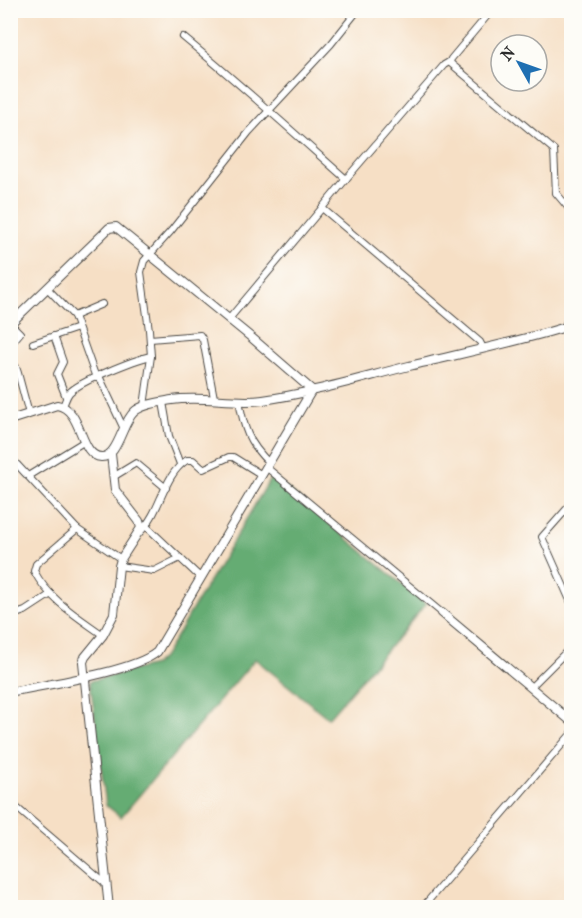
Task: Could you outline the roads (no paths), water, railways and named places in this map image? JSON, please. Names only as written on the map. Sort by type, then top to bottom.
[{"type":"street","points":[[144,406],[151,356],[141,268],[269,110],[331,44],[358,10]]},
{"type":"street","points":[[229,319],[492,10]]},
{"type":"street","points":[[183,37],[346,179]]},
{"type":"street","points":[[450,62],[554,150],[556,193],[572,212]]},
{"type":"street","points":[[322,208],[480,342],[483,348]]},
{"type":"street","points":[[11,322],[113,227],[120,229],[296,374],[312,390]]},
{"type":"street","points":[[47,288],[74,316],[97,377],[124,429]]},
{"type":"street","points":[[74,316],[102,304]]},
{"type":"street","points":[[201,578],[143,529],[140,521],[119,497],[113,477],[111,454],[133,412],[144,406],[173,400],[269,399],[312,390],[568,326],[572,305]]},
{"type":"street","points":[[10,312],[16,316],[11,322]]},
{"type":"street","points":[[10,345],[20,333],[11,322]]},
{"type":"street","points":[[33,343],[78,328]]},
{"type":"street","points":[[150,339],[200,335],[205,345],[214,399]]},
{"type":"street","points":[[54,336],[63,362],[57,374],[65,402],[88,449],[97,456],[103,457],[111,454]]},
{"type":"street","points":[[10,420],[65,402],[74,389],[97,377],[151,356]]},
{"type":"street","points":[[10,363],[16,367],[29,414]]},
{"type":"street","points":[[10,709],[10,694],[139,662],[160,648],[312,390]]},
{"type":"street","points":[[239,400],[247,436],[266,468]]},
{"type":"street","points":[[163,402],[169,436],[180,464]]},
{"type":"street","points":[[28,476],[85,441]]},
{"type":"street","points":[[109,908],[83,660],[103,634],[114,614],[120,563],[155,513],[180,464],[191,459],[203,469],[230,456],[266,468],[572,722]]},
{"type":"street","points":[[10,457],[77,529],[120,563],[154,571],[180,558]]},
{"type":"street","points":[[113,477],[136,463],[166,488]]},
{"type":"street","points":[[572,503],[542,537],[572,604]]},
{"type":"street","points":[[77,529],[34,566],[36,575],[66,609],[103,634]]},
{"type":"street","points":[[10,616],[24,611],[51,594]]},
{"type":"street","points":[[531,687],[572,646]]},
{"type":"street","points":[[422,908],[572,733]]},
{"type":"street","points":[[10,802],[107,885]]}]
